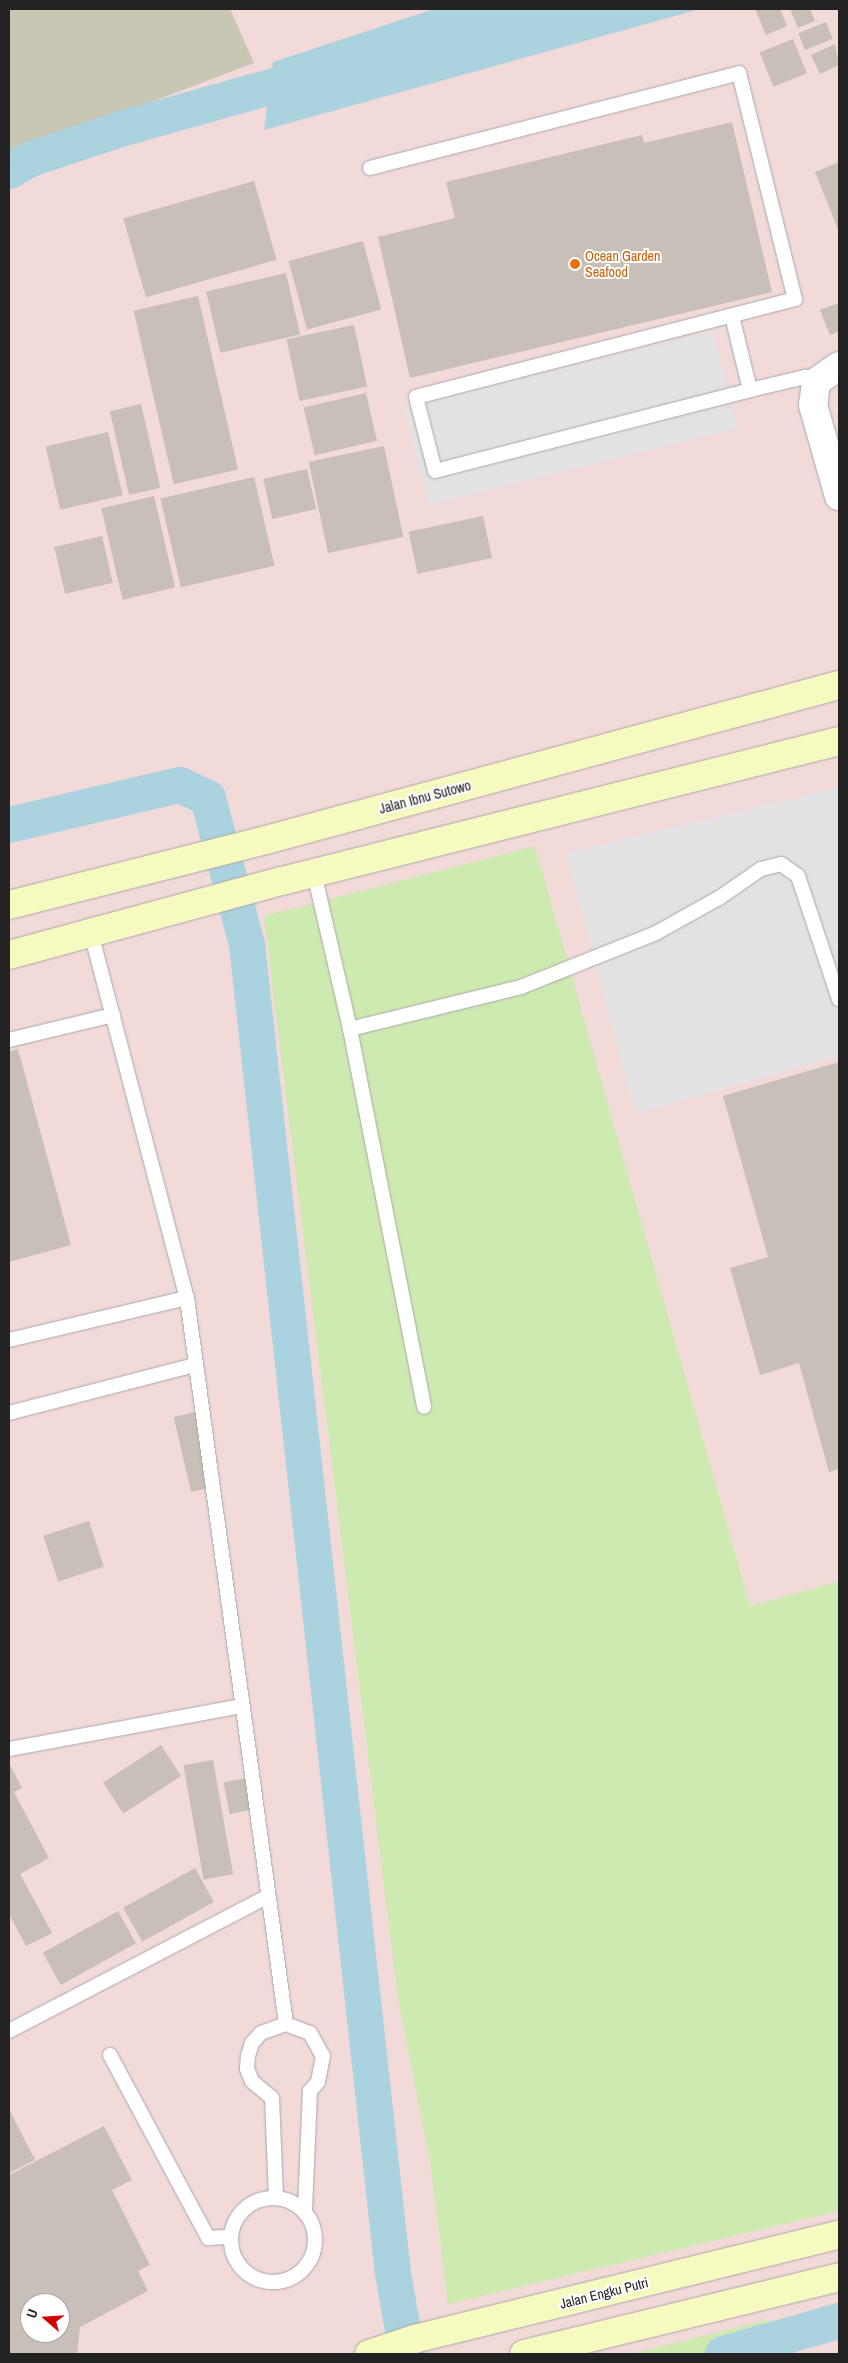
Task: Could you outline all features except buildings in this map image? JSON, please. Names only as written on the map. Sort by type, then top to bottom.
[{"type":"main road","name":"Jalan Ibnu Sutowo","points":[[9,905],[164,863],[266,840],[839,685]]},
{"type":"main road","points":[[9,955],[282,881],[839,741]]},
{"type":"main road","name":"Jalan Engku Putri","points":[[369,2354],[414,2339],[839,2235]]},
{"type":"main road","points":[[524,2354],[839,2277]]},
{"type":"street","points":[[839,366],[816,382],[813,405],[839,496]]},
{"type":"lane","points":[[370,168],[738,73],[795,299],[416,397],[435,471],[805,377],[816,382]]},
{"type":"lane","points":[[732,316],[750,390]]},
{"type":"lane","points":[[350,1029],[521,987],[656,933],[719,898],[761,869],[781,864],[798,876],[839,999]]},
{"type":"lane","points":[[314,873],[350,1029],[424,1407]]},
{"type":"lane","points":[[91,933],[187,1298],[286,2024]]},
{"type":"lane","points":[[9,1040],[113,1015]]},
{"type":"lane","points":[[9,1340],[187,1298]]},
{"type":"lane","points":[[9,1413],[196,1365]]},
{"type":"lane","points":[[9,1749],[242,1706]]},
{"type":"lane","points":[[9,2031],[268,1896]]},
{"type":"lane","points":[[276,2197],[272,2098],[252,2081],[248,2056],[252,2043],[261,2032],[286,2024],[310,2032],[323,2056],[318,2082],[310,2092],[305,2212]]},
{"type":"lane","points":[[110,2056],[208,2238],[230,2237]]},
{"type":"lane","points":[[276,2197],[292,2201],[305,2212],[314,2226],[315,2243],[311,2259],[301,2272],[286,2281],[269,2283],[254,2278],[240,2268],[232,2253],[230,2237],[235,2220],[245,2207],[260,2199],[276,2197]]},
{"type":"shaded area","points":[[9,9],[839,9],[839,2354],[9,2354]]},
{"type":"shaded area","points":[[9,9],[230,9],[254,63],[9,156]]},
{"type":"shaded area","points":[[713,331],[737,428],[429,505],[404,408]]},
{"type":"shaded area","points":[[839,787],[839,1056],[635,1114],[566,853]]},
{"type":"green space","points":[[535,846],[750,1606],[839,1581],[839,2211],[448,2304],[430,2162],[398,1998],[264,916]]},
{"type":"green space","points":[[770,2319],[777,2354],[631,2354]]},
{"type":"water","points":[[434,9],[700,9],[264,130],[273,62]]},
{"type":"waterway","points":[[9,171],[31,159],[121,129],[317,74]]},
{"type":"waterway","points":[[9,825],[180,785],[208,798],[247,945],[393,2273],[407,2354]]},
{"type":"waterway","points":[[723,2354],[839,2321]]},
{"type":"place","name":"Ocean Garden Seafood","points":[[575,264]]}]
